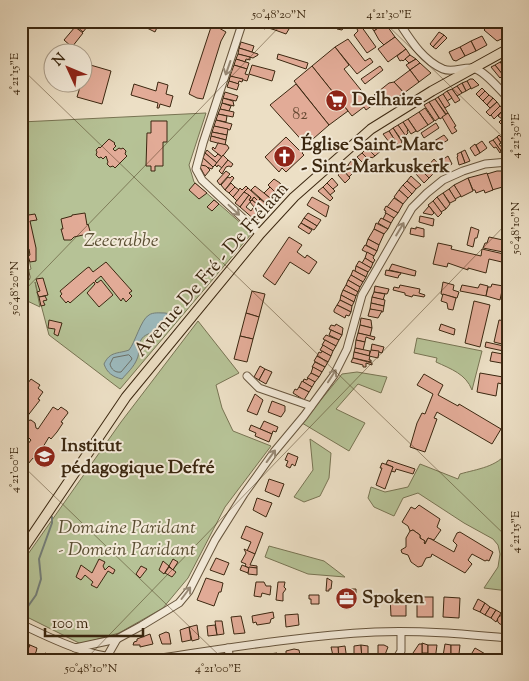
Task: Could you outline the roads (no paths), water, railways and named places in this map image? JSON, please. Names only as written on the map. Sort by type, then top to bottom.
[{"type":"main road","name":"Avenue De Fré - De Frélaan","points":[[21,552],[112,416],[157,358],[260,234],[294,197],[366,132],[430,92],[508,49]]},
{"type":"street","points":[[243,21],[196,169],[202,180],[260,234]]},
{"type":"street","points":[[398,21],[421,53],[436,65],[449,71],[474,68],[486,76],[508,98]]},
{"type":"street","points":[[75,648],[117,639],[179,603],[189,591],[215,540],[244,494],[334,375],[347,349],[362,295],[412,208],[443,180],[463,170],[484,164],[508,162]]},
{"type":"street","points":[[21,255],[26,277]]},
{"type":"street","points":[[247,376],[259,388],[311,406]]},
{"type":"street","points":[[21,624],[75,648],[105,658],[125,660],[148,660],[289,639],[343,634],[463,634],[508,638]]},
{"type":"street","points":[[396,660],[400,651],[401,633]]},
{"type":"street","points":[[105,658],[117,639]]},
{"type":"street","points":[[228,648],[230,660]]},
{"type":"water","points":[[155,313],[170,314],[167,321],[159,329],[141,340],[138,357],[122,379],[111,374],[104,364],[106,360],[115,354],[129,350],[146,317]]},
{"type":"waterway","points":[[24,612],[36,595],[41,579],[39,559],[52,523],[52,517]]},
{"type":"place","name":"Delhaize","points":[[336,100]]},
{"type":"place","name":"Église Saint-Marc - Sint-Markuskerk","points":[[285,156]]},
{"type":"place","name":"Institut pédagogique Defré","points":[[45,457]]},
{"type":"place","name":"Spoken","points":[[346,598]]},
{"type":"park label","name":"Zeecrabbe","points":[[121,241]]},
{"type":"park label","name":"Domaine Paridant - Domein Paridant","points":[[127,539]]}]
